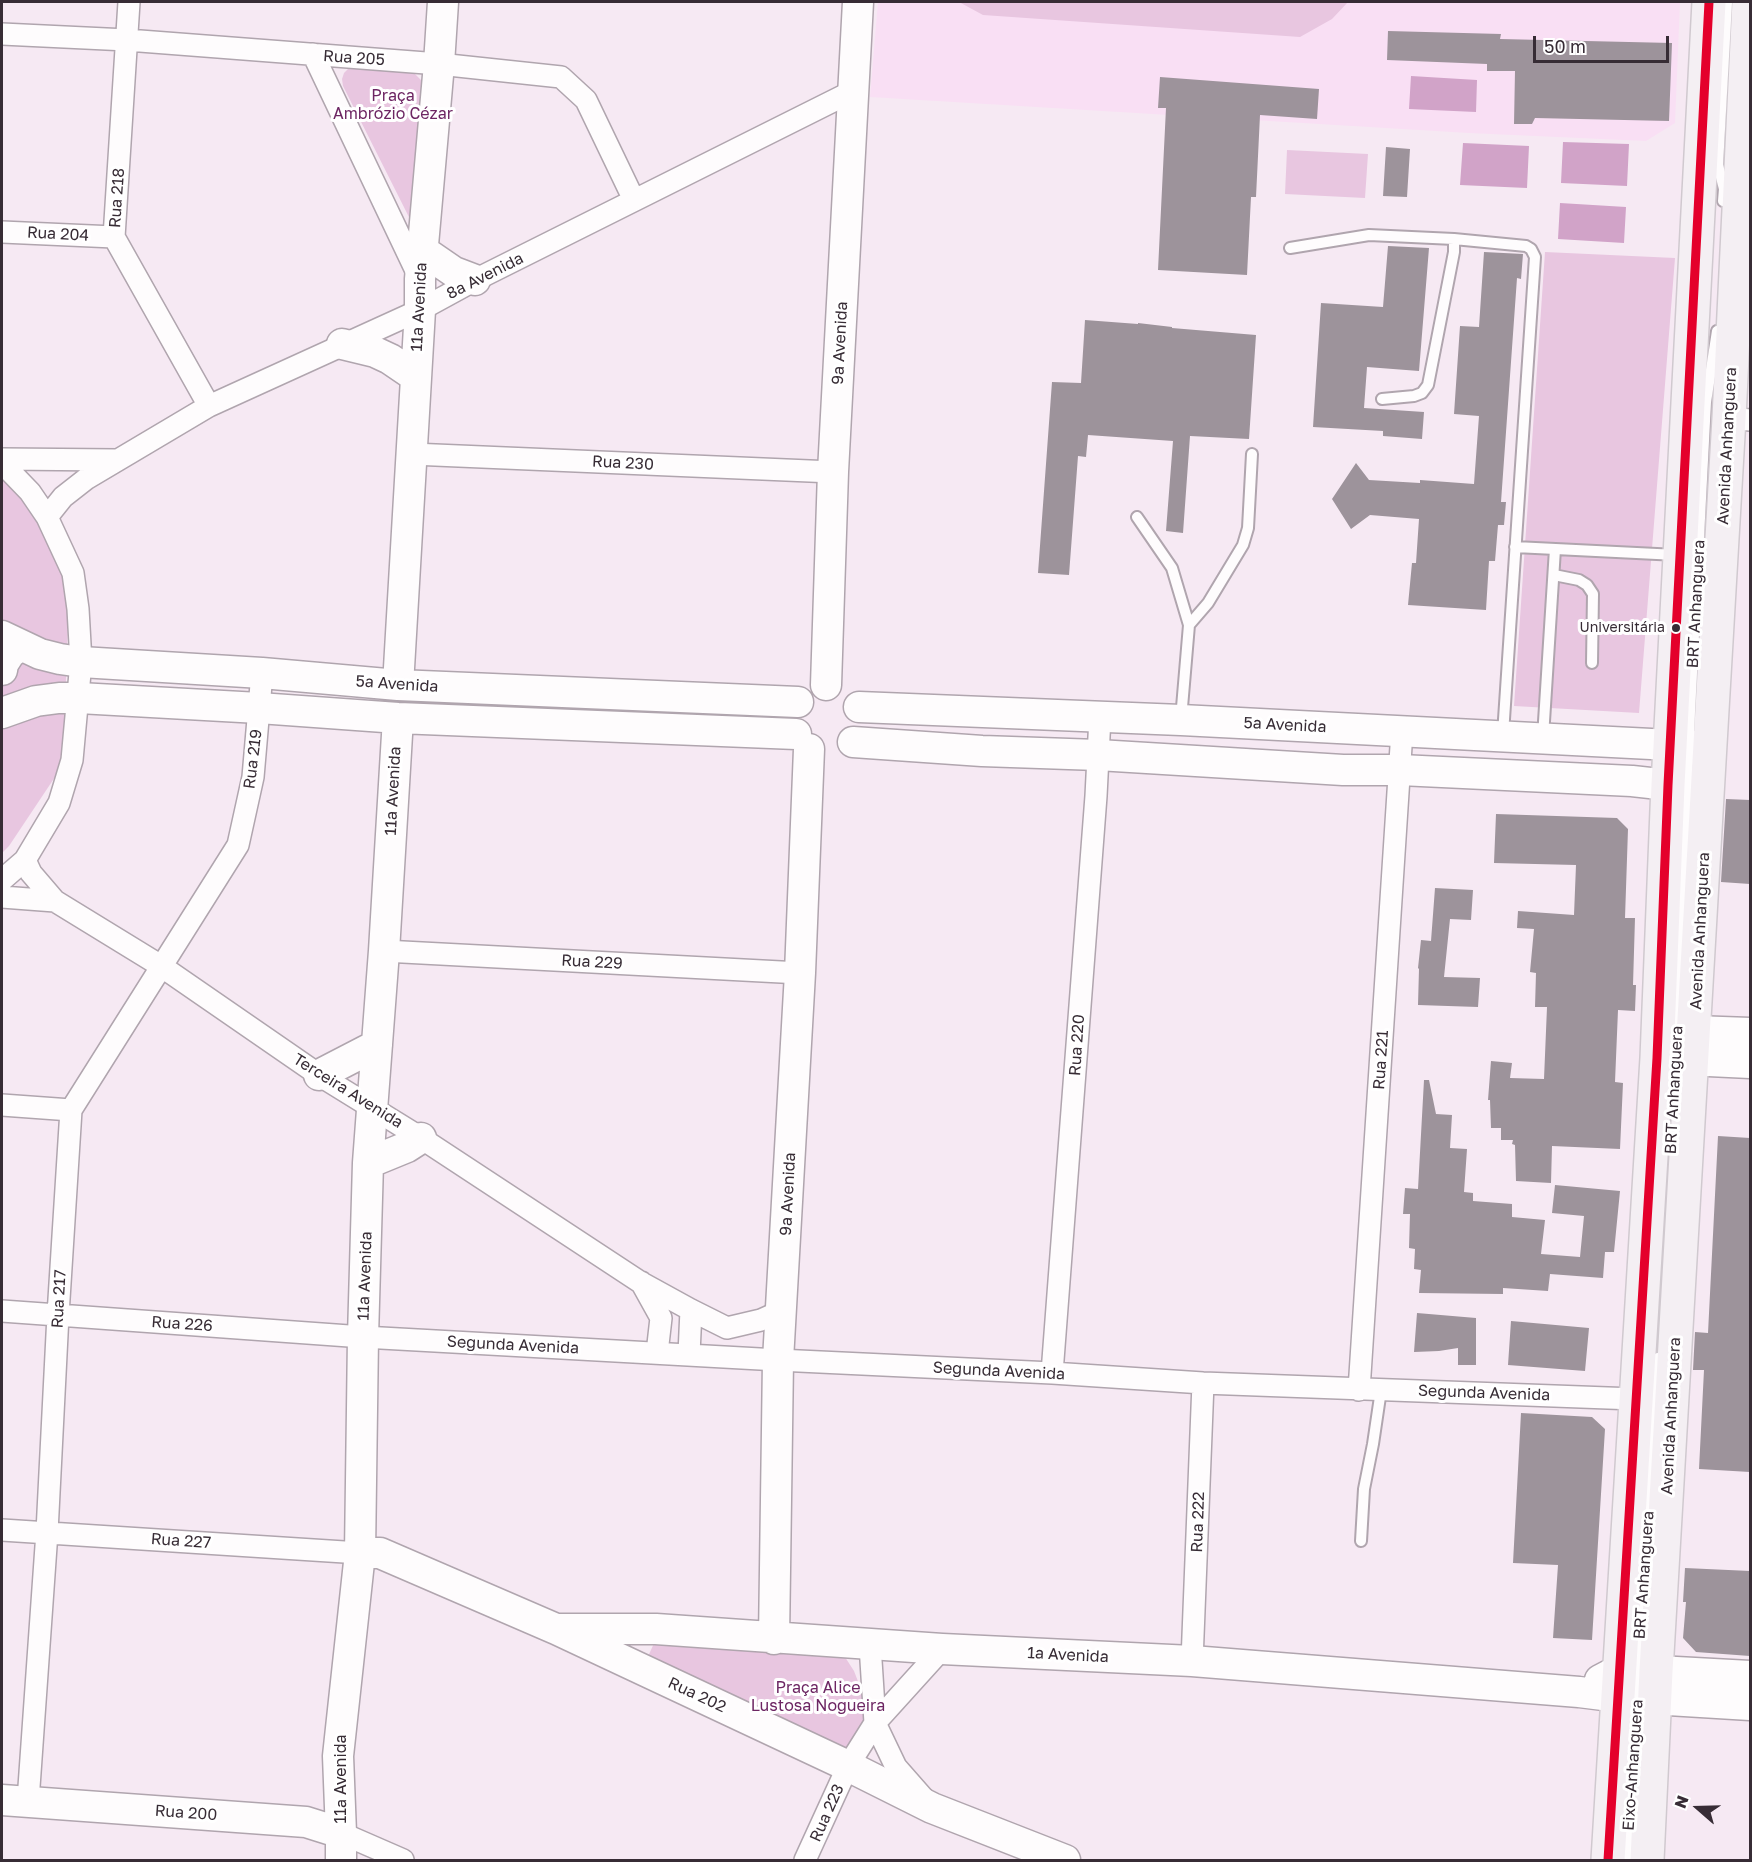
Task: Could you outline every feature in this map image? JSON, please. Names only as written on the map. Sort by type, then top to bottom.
[{"type":"main road","name":"Avenida Anhanguera","points":[[1647,1860],[1638,1684],[1635,1399],[1678,1052],[1668,785],[1690,745],[1681,555],[1709,2]]},
{"type":"main road","name":"Avenida Anhanguera","points":[[1608,1860],[1638,1684],[1678,1052],[1690,745],[1729,413],[1749,2]]},
{"type":"street","name":"Rua 218","points":[[129,2],[114,237],[209,406]]},
{"type":"street","name":"11ª Avenida","points":[[398,685],[421,265],[439,64],[442,2]]},
{"type":"street","name":"9ª Avenida","points":[[826,685],[833,472],[858,2]]},
{"type":"street","name":"Rua 205","points":[[2,34],[127,40],[313,54],[561,77],[586,100],[634,201]]},
{"type":"street","points":[[313,54],[421,265],[454,272],[475,280]]},
{"type":"street","name":"8ª Avenida","points":[[47,517],[63,497],[86,479],[209,406],[420,309],[853,90]]},
{"type":"street","name":"Rua 204","points":[[2,232],[114,237]]},
{"type":"street","points":[[342,344],[375,352],[415,376]]},
{"type":"street","name":"Rua 230","points":[[412,454],[833,472]]},
{"type":"street","points":[[2,461],[117,460]]},
{"type":"street","points":[[2,461],[30,492],[47,517],[73,573],[81,662],[72,760],[59,803],[25,860],[2,880]]},
{"type":"street","points":[[2,670],[10,653],[11,641]]},
{"type":"street","name":"5ª Avenida","points":[[11,641],[40,654],[81,662],[262,673],[398,685],[798,702]]},
{"type":"street","name":"Rua 219","points":[[238,845],[253,777],[262,673]]},
{"type":"street","points":[[826,685],[836,686],[854,698],[860,707],[861,725],[854,742],[838,753],[829,754],[802,742],[793,723],[798,702],[805,693],[815,687],[826,685]]},
{"type":"street","name":"5ª Avenida","points":[[6,703],[79,698],[802,742]]},
{"type":"street","name":"5ª Avenida","points":[[860,707],[1690,745]]},
{"type":"street","name":"Rua 220","points":[[1052,1373],[1100,717]]},
{"type":"street","name":"11ª Avenida","points":[[341,1847],[339,1756],[360,1553],[368,1163],[398,718]]},
{"type":"street","name":"Rua 221","points":[[1359,1390],[1402,731]]},
{"type":"street","name":"9ª Avenida","points":[[774,1639],[778,1360],[800,973],[802,742]]},
{"type":"street","points":[[854,742],[982,751],[1098,754],[1342,770],[1400,770],[1632,781],[1668,785]]},
{"type":"street","name":"Rua 217","points":[[15,1801],[47,1532],[71,1110],[238,845]]},
{"type":"street","name":"Terceira Avenida","points":[[25,860],[31,873],[55,900],[161,966],[319,1075],[421,1137],[640,1282],[727,1328],[761,1320],[781,1311]]},
{"type":"street","name":"Terceira Avenida","points":[[2,897],[55,900]]},
{"type":"street","name":"Rua 229","points":[[384,951],[800,973]]},
{"type":"street","points":[[1678,1052],[1750,1033]]},
{"type":"street","points":[[319,1075],[377,1044]]},
{"type":"street","points":[[1678,1052],[1750,1063]]},
{"type":"street","points":[[2,1105],[71,1110]]},
{"type":"street","points":[[368,1163],[407,1147],[421,1137]]},
{"type":"street","name":"Terceira Avenida","points":[[640,1282],[661,1318],[657,1353]]},
{"type":"street","points":[[689,1354],[691,1310]]},
{"type":"street","name":"Rua 226","points":[[2,1311],[363,1337]]},
{"type":"street","name":"Segunda Avenida","points":[[363,1337],[1203,1383],[1635,1399]]},
{"type":"street","name":"Rua 222","points":[[1192,1661],[1203,1383]]},
{"type":"street","name":"Rua 227","points":[[2,1530],[360,1553]]},
{"type":"street","name":"Rua 202","points":[[360,1553],[380,1554],[556,1629],[848,1766],[932,1808],[1065,1860]]},
{"type":"street","name":"1ª Avenida","points":[[556,1629],[656,1629],[870,1645],[1192,1661],[1579,1692],[1638,1684],[1750,1676]]},
{"type":"street","points":[[636,1666],[647,1638],[656,1629]]},
{"type":"street","points":[[870,1645],[875,1723],[896,1767],[932,1808]]},
{"type":"street","name":"Rua 223","points":[[806,1860],[848,1766],[875,1723],[942,1649]]},
{"type":"street","name":"1ª Avenida","points":[[1638,1684],[1750,1705]]},
{"type":"street","name":"Rua 200","points":[[15,1801],[306,1821],[341,1847]]},
{"type":"street","points":[[341,1847],[403,1860]]},
{"type":"lane","points":[[1727,2],[1718,165],[1709,190],[1698,341],[1729,413]]},
{"type":"lane","points":[[1718,165],[1724,189],[1722,213]]},
{"type":"lane","points":[[1290,248],[1369,235],[1454,239],[1526,246],[1531,249],[1535,257],[1503,735]]},
{"type":"lane","points":[[1382,399],[1414,396],[1422,393],[1428,385],[1454,252],[1454,239]]},
{"type":"lane","points":[[1717,319],[1716,342],[1729,413]]},
{"type":"lane","points":[[1189,625],[1208,603],[1243,545],[1248,528],[1252,454]]},
{"type":"lane","points":[[1137,517],[1172,568],[1189,625],[1181,720]]},
{"type":"lane","points":[[1515,548],[1681,555]]},
{"type":"lane","points":[[1543,738],[1555,549]]},
{"type":"lane","points":[[1554,575],[1579,580],[1587,585],[1593,594],[1592,663]]},
{"type":"lane","name":"BRT Anhanguera","points":[[1638,1684],[1659,1341]]},
{"type":"lane","points":[[1361,1541],[1364,1489],[1381,1390]]},
{"type":"lane","name":"Eixo-Anhanguera","points":[[1627,1860],[1638,1684]]},
{"type":"shaded area","points":[[878,2],[1680,2],[1675,123],[1646,141],[1469,133],[870,97]]},
{"type":"shaded area","points":[[1411,76],[1477,80],[1476,112],[1409,109]]},
{"type":"shaded area","points":[[1563,142],[1629,144],[1627,186],[1561,183]]},
{"type":"shaded area","points":[[1463,143],[1529,146],[1527,188],[1460,185]]},
{"type":"shaded area","points":[[1560,203],[1626,207],[1624,243],[1558,239]]},
{"type":"green space","points":[[959,2],[1348,2],[1332,19],[1300,37],[983,15]]},
{"type":"green space","name":"Praça Ambrózio Cézar","points":[[354,67],[409,71],[425,84],[420,239],[343,86],[344,73]]},
{"type":"green space","points":[[1287,150],[1368,154],[1365,198],[1285,194]]},
{"type":"green space","points":[[1545,252],[1675,258],[1639,713],[1514,706]]},
{"type":"green space","points":[[2,476],[26,497],[66,579],[68,622],[64,737],[59,771],[2,853]]},
{"type":"green space","name":"Praça Alice Lustosa Nogueira","points":[[656,1639],[845,1657],[854,1671],[864,1697],[865,1717],[855,1738],[839,1754],[645,1663]]},
{"type":"building","points":[[1388,31],[1501,34],[1500,39],[1672,43],[1669,121],[1535,118],[1532,124],[1514,124],[1515,71],[1487,71],[1487,64],[1387,60]]},
{"type":"building","points":[[1160,77],[1319,89],[1317,119],[1260,115],[1256,197],[1251,197],[1247,275],[1158,270],[1166,108],[1158,108]]},
{"type":"building","points":[[1386,147],[1410,149],[1407,197],[1383,196]]},
{"type":"building","points":[[1388,246],[1429,248],[1419,371],[1367,367],[1364,408],[1424,412],[1422,439],[1383,436],[1383,431],[1313,427],[1321,303],[1383,307]]},
{"type":"building","points":[[1484,252],[1523,254],[1521,279],[1517,278],[1501,502],[1506,502],[1504,525],[1498,525],[1495,561],[1489,561],[1486,610],[1408,605],[1412,563],[1416,563],[1419,519],[1370,515],[1351,529],[1332,499],[1356,463],[1369,480],[1420,483],[1420,480],[1474,484],[1479,416],[1454,414],[1460,326],[1479,327]]},
{"type":"building","points":[[1085,320],[1256,335],[1249,439],[1190,436],[1183,533],[1166,531],[1173,441],[1088,435],[1086,457],[1078,456],[1069,575],[1038,573],[1052,382],[1081,383]]},
{"type":"building","points":[[1726,799],[1750,800],[1750,884],[1721,882]]},
{"type":"building","points":[[1496,814],[1617,818],[1628,829],[1625,918],[1635,918],[1633,985],[1636,985],[1635,1011],[1618,1010],[1615,1082],[1623,1083],[1620,1149],[1552,1146],[1551,1183],[1516,1181],[1513,1140],[1501,1140],[1501,1128],[1491,1128],[1490,1100],[1488,1100],[1491,1061],[1512,1063],[1510,1078],[1544,1079],[1547,1007],[1535,1007],[1536,973],[1530,972],[1534,929],[1517,928],[1518,911],[1574,915],[1576,865],[1494,863]]},
{"type":"building","points":[[1435,888],[1473,890],[1471,920],[1450,919],[1444,977],[1480,978],[1478,1007],[1418,1005],[1421,940],[1431,941]]},
{"type":"building","points":[[1424,1080],[1429,1080],[1436,1114],[1452,1115],[1450,1148],[1467,1149],[1464,1192],[1473,1193],[1473,1201],[1512,1204],[1512,1217],[1545,1220],[1541,1254],[1580,1257],[1584,1216],[1552,1213],[1555,1185],[1620,1191],[1614,1252],[1605,1252],[1603,1278],[1550,1274],[1548,1291],[1503,1288],[1503,1294],[1419,1293],[1421,1270],[1414,1269],[1415,1249],[1409,1248],[1410,1214],[1403,1214],[1405,1188],[1418,1189]]},
{"type":"building","points":[[1718,1136],[1750,1138],[1750,1472],[1699,1469],[1704,1370],[1693,1370],[1695,1332],[1708,1333]]},
{"type":"building","points":[[1417,1313],[1476,1318],[1476,1365],[1458,1365],[1458,1348],[1414,1352]]},
{"type":"building","points":[[1511,1321],[1589,1328],[1585,1371],[1508,1365]]},
{"type":"building","points":[[1521,1413],[1592,1417],[1605,1429],[1592,1640],[1553,1638],[1558,1565],[1513,1563]]},
{"type":"building","points":[[1685,1568],[1750,1571],[1750,1656],[1696,1652],[1683,1638],[1686,1602],[1683,1602]]},
{"type":"transit line","points":[[1608,1860],[1657,1058],[1668,785],[1709,2]]},
{"type":"place","name":"Universitária","points":[[1676,628]]}]
